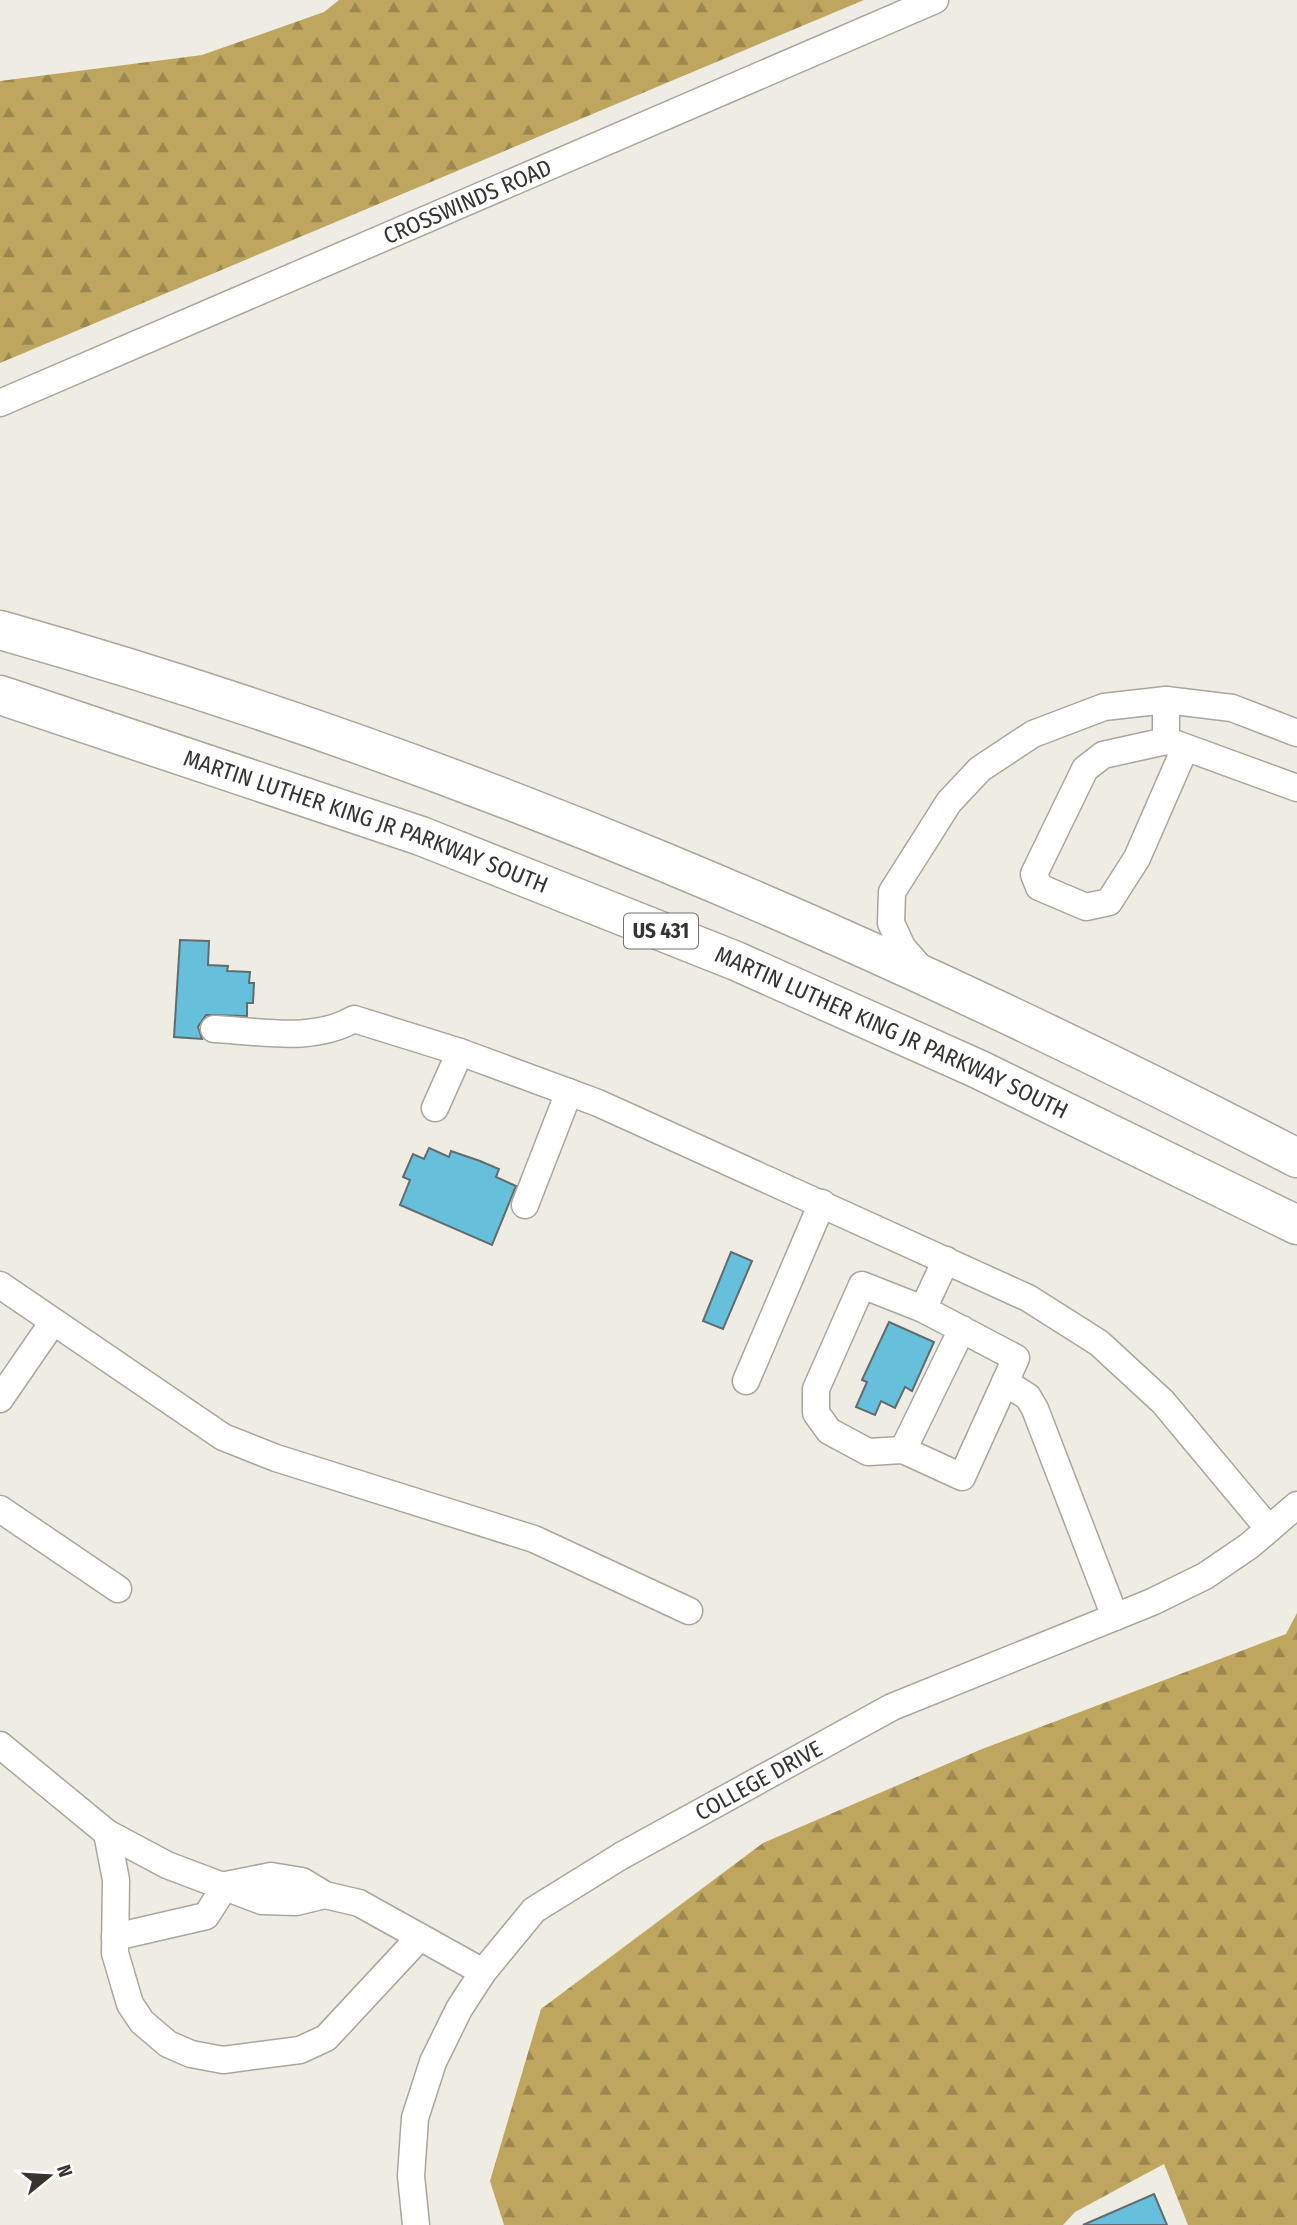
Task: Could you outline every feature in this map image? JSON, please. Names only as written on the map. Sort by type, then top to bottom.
[{"type":"highway","points":[[0,630],[213,695],[442,774],[666,862],[926,975],[1297,1158]]},
{"type":"highway","name":"MARTIN LUTHER KING JR PARKWAY SOUTH","points":[[0,695],[421,836],[736,961],[991,1074],[1297,1226]]},
{"type":"street","name":"CROSSWINDS ROAD","points":[[0,403],[935,0]]},
{"type":"street","points":[[926,975],[902,947],[891,923],[892,892],[948,802],[980,769],[1033,734],[1104,707],[1166,700],[1232,708],[1297,733]]},
{"type":"street","points":[[1166,700],[1175,744],[1172,777],[1153,792],[1111,882],[1091,895],[1060,885],[1038,887],[1034,874],[1084,769],[1103,755],[1175,744],[1297,788]]},
{"type":"street","points":[[214,1029],[313,1034],[327,1032],[355,1019],[460,1052],[569,1092],[822,1203],[1028,1298],[1099,1343],[1163,1402],[1269,1529]]},
{"type":"street","points":[[435,1108],[460,1052]]},
{"type":"street","points":[[525,1205],[569,1092]]},
{"type":"street","points":[[746,1381],[822,1203]]},
{"type":"street","points":[[923,1309],[946,1260]]},
{"type":"street","points":[[0,1285],[223,1437],[276,1458],[534,1539],[690,1611]]},
{"type":"street","points":[[862,1285],[923,1309],[1016,1357],[962,1477],[903,1450],[868,1452],[829,1431],[820,1422],[814,1397],[862,1285]]},
{"type":"street","points":[[0,1399],[53,1322]]},
{"type":"street","points":[[903,1450],[962,1329]]},
{"type":"street","points":[[1005,1381],[1028,1397],[1035,1409],[1115,1617]]},
{"type":"street","name":"COLLEGE DRIVE","points":[[416,2225],[411,2176],[415,2118],[433,2062],[459,2008],[483,1972],[534,1910],[621,1856],[891,1707],[1115,1617],[1205,1576],[1297,1506]]},
{"type":"street","points":[[0,1508],[118,1589]]},
{"type":"street","points":[[0,1745],[107,1833],[167,1865],[226,1885],[271,1876],[302,1881],[325,1895],[359,1903],[483,1972]]},
{"type":"street","points":[[107,1833],[116,1880],[115,1937],[120,1978],[130,2004],[142,2022],[168,2044],[191,2054],[223,2060],[300,2050],[326,2038],[420,1937]]},
{"type":"street","points":[[115,1937],[206,1916],[226,1885]]},
{"type":"green space","points":[[339,0],[864,0],[0,363],[0,81],[202,55],[324,12]]},
{"type":"green space","points":[[1297,1613],[1297,2225],[1188,2225],[1164,2164],[1075,2212],[1063,2225],[504,2225],[490,2181],[541,2009],[763,1843],[982,1749],[1286,1634]]},
{"type":"building","points":[[180,940],[209,941],[208,965],[228,966],[227,971],[250,972],[249,983],[254,983],[253,1003],[247,1003],[247,1016],[206,1015],[198,1027],[202,1039],[174,1037]]},
{"type":"building","points":[[429,1148],[449,1157],[451,1151],[499,1169],[496,1177],[516,1186],[492,1245],[400,1205],[410,1180],[403,1177],[413,1154],[424,1159]]},
{"type":"building","points":[[731,1252],[752,1261],[723,1329],[703,1321]]},
{"type":"building","points":[[889,1322],[934,1342],[912,1391],[905,1387],[895,1408],[881,1401],[875,1415],[856,1407],[867,1382],[862,1380]]},
{"type":"building","points":[[1154,2194],[1167,2225],[1083,2225]]}]
